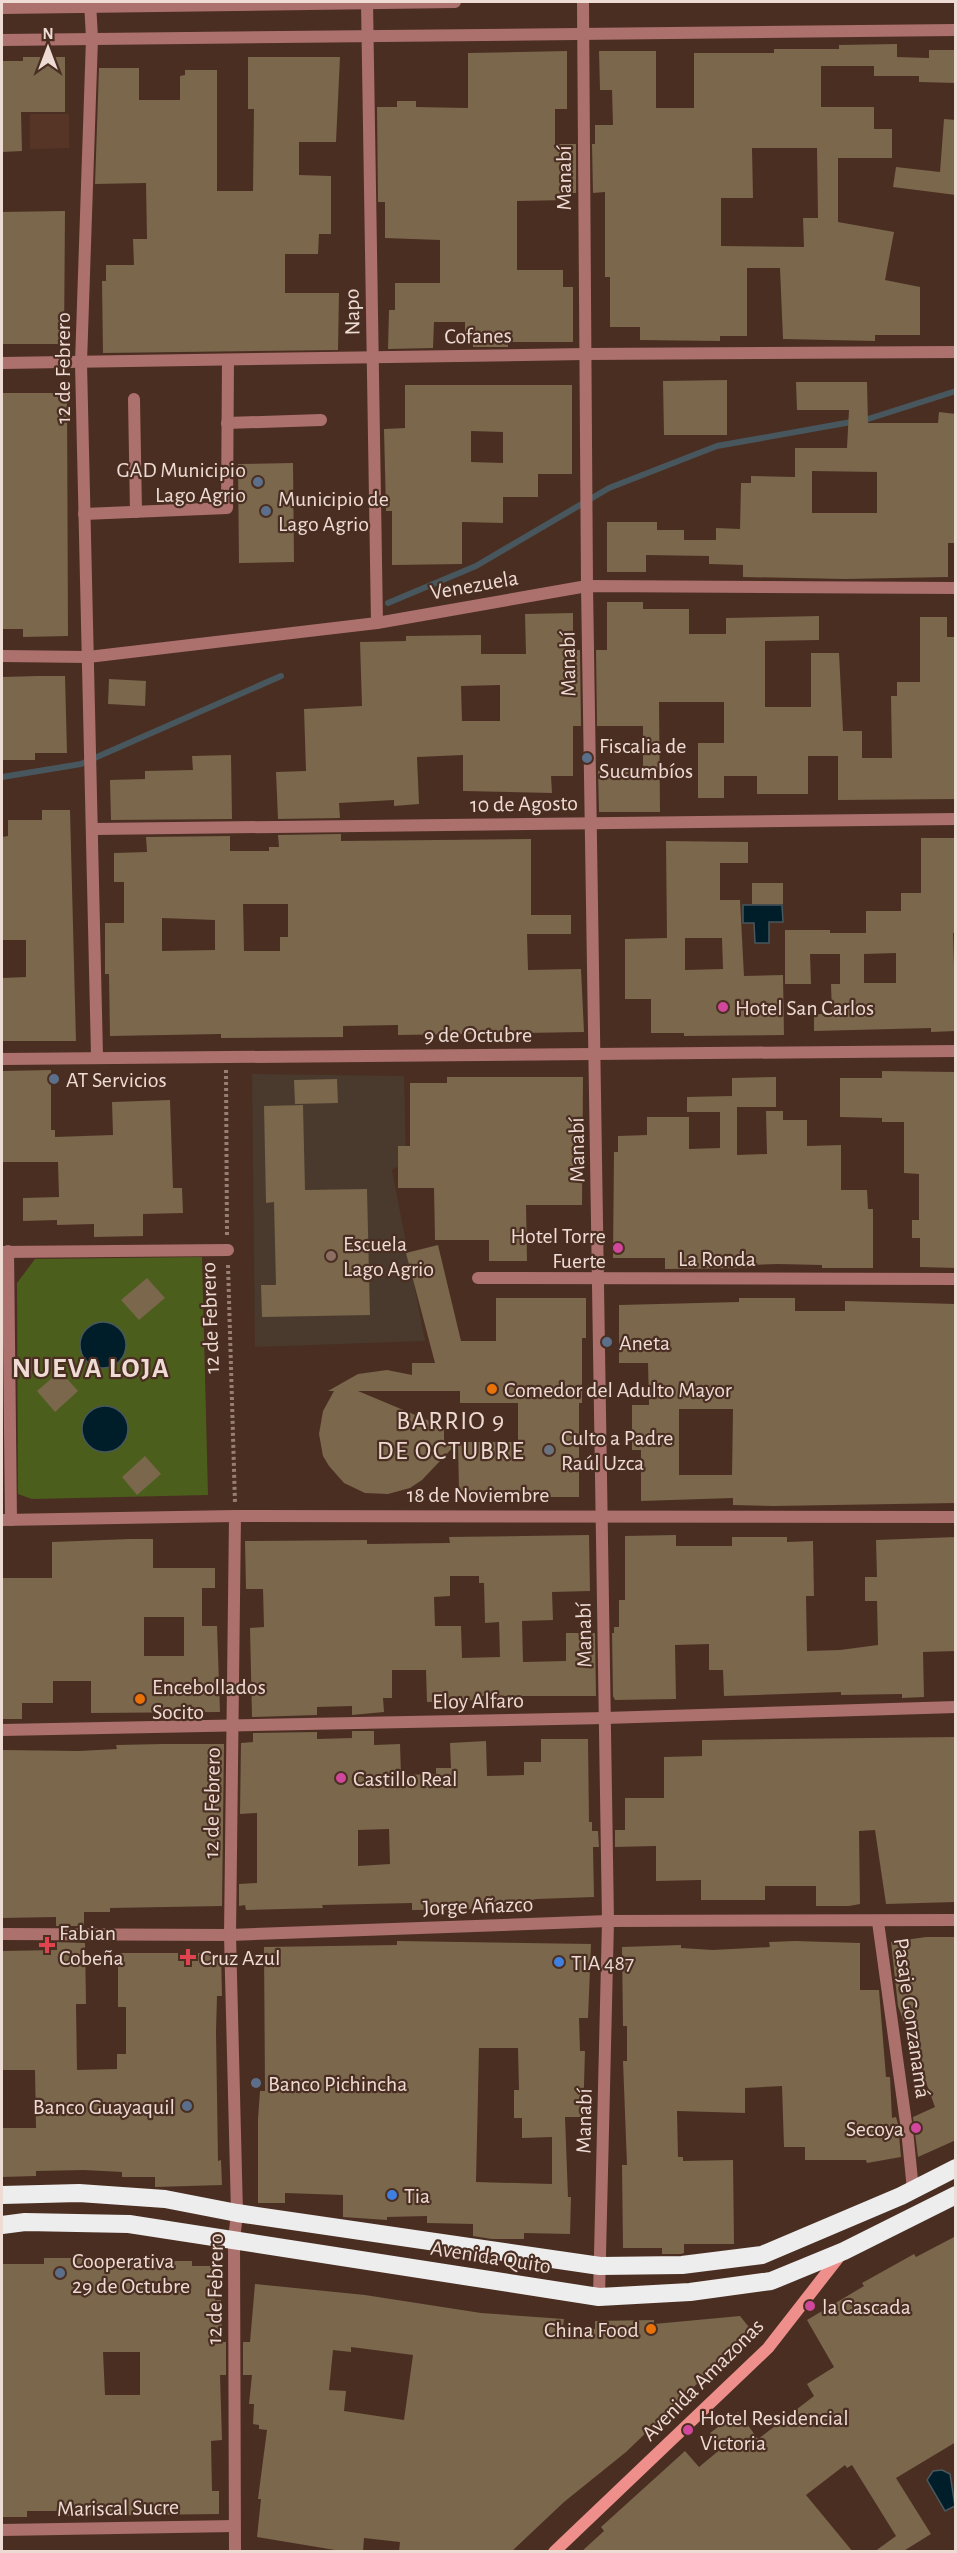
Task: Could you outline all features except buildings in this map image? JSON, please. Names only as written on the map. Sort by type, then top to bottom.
[{"type":"highway","name":"Avenida Quito","points":[[2,2195],[79,2193],[165,2199],[237,2212],[600,2266],[682,2265],[762,2255],[913,2190],[956,2168]]},
{"type":"highway","name":"Avenida Quito","points":[[2,2225],[25,2222],[129,2224],[599,2297],[690,2292],[771,2281],[844,2251],[956,2195]]},
{"type":"main road","name":"Avenida Amazonas","points":[[554,2552],[768,2348],[844,2251]]},
{"type":"street","name":"Napo","points":[[367,2],[377,623]]},
{"type":"street","points":[[2,8],[90,3],[455,2]]},
{"type":"street","name":"Manabí","points":[[584,2],[585,447],[600,1279],[608,1921],[599,2297]]},
{"type":"street","name":"12 de Febrero","points":[[90,3],[92,38],[81,363],[90,785],[94,829]]},
{"type":"street","points":[[2,40],[956,30]]},
{"type":"street","name":"Cofanes","points":[[2,363],[585,354],[956,352]]},
{"type":"street","points":[[84,513],[227,508],[228,360]]},
{"type":"street","points":[[134,399],[136,512]]},
{"type":"street","points":[[227,423],[321,420]]},
{"type":"street","name":"Venezuela","points":[[2,656],[88,657],[377,623],[587,586],[956,588]]},
{"type":"street","name":"10 de Agosto","points":[[94,829],[956,819]]},
{"type":"street","points":[[94,829],[97,1056]]},
{"type":"street","name":"9 de Octubre","points":[[2,1059],[97,1056],[956,1051]]},
{"type":"street","points":[[6,1520],[4,1252],[228,1250]]},
{"type":"street","name":"La Ronda","points":[[478,1278],[956,1279]]},
{"type":"street","name":"12 de Febrero","points":[[235,1516],[230,1935],[237,2212],[234,2240],[235,2552]]},
{"type":"street","name":"18 de Noviembre","points":[[6,1520],[235,1516],[956,1517]]},
{"type":"street","name":"Eloy Alfaro","points":[[2,1731],[605,1718],[956,1707]]},
{"type":"street","name":"Jorge Añazco","points":[[2,1934],[230,1935],[608,1921],[956,1920]]},
{"type":"street","name":"Pasaje Gonzanamá","points":[[878,1922],[907,2130],[913,2190]]},
{"type":"street","name":"Mariscal Sucre","points":[[2,2530],[234,2526]]},
{"type":"path","name":"12 de Febrero","points":[[225,1055],[235,1516]]},
{"type":"shaded area","points":[[30,114],[69,114],[69,148],[30,149]]},
{"type":"shaded area","name":"Escuela Lago Agrio","points":[[252,1074],[404,1076],[406,1162],[392,1170],[425,1341],[255,1347]]},
{"type":"green space","points":[[202,1257],[208,1495],[32,1499],[18,1494],[17,1283],[35,1259]]},
{"type":"water","points":[[743,905],[782,905],[783,922],[769,922],[769,943],[755,943],[754,923],[743,923]]},
{"type":"water","points":[[103,1322],[119,1329],[126,1345],[119,1361],[103,1368],[87,1361],[80,1345],[87,1329]]},
{"type":"water","points":[[105,1406],[114,1407],[122,1412],[127,1420],[127,1438],[122,1446],[114,1451],[105,1452],[96,1451],[88,1446],[83,1438],[82,1429],[83,1420],[88,1412],[96,1407]]},
{"type":"water","points":[[942,2470],[950,2474],[955,2506],[945,2511],[927,2480],[933,2471]]},
{"type":"waterway","points":[[388,603],[476,566],[609,488],[717,446],[868,419],[956,391]]},
{"type":"waterway","points":[[2,777],[81,764],[281,676]]},
{"type":"place","name":"GAD Municipio Lago Agrio","points":[[258,482]]},
{"type":"place","name":"Municipio de Lago Agrio","points":[[266,511]]},
{"type":"place","name":"Fiscalia de Sucumbíos","points":[[587,758]]},
{"type":"place","name":"Hotel San Carlos","points":[[723,1007]]},
{"type":"place","name":"AT Servicios","points":[[54,1079]]},
{"type":"place","name":"Hotel Torre Fuerte","points":[[618,1248]]},
{"type":"place","name":"Escuela Lago Agrio","points":[[331,1256]]},
{"type":"place","name":"Aneta","points":[[607,1342]]},
{"type":"place","name":"Comedor del Adulto Mayor","points":[[492,1389]]},
{"type":"place","name":"Culto a Padre Raúl Uzca","points":[[549,1450]]},
{"type":"place","name":"Encebollados Socito","points":[[140,1699]]},
{"type":"place","name":"Castillo Real","points":[[341,1778]]},
{"type":"place","name":"Fabian Cobeña","points":[[47,1945]]},
{"type":"place","name":"Cruz Azul","points":[[188,1957]]},
{"type":"place","name":"TIA 487","points":[[559,1962]]},
{"type":"place","name":"Banco Pichincha","points":[[256,2083]]},
{"type":"place","name":"Banco Guayaquil","points":[[187,2106]]},
{"type":"place","name":"Secoya","points":[[916,2128]]},
{"type":"place","name":"Tia","points":[[392,2195]]},
{"type":"place","name":"Cooperativa 29 de Octubre","points":[[60,2273]]},
{"type":"place","name":"la Cascada","points":[[810,2306]]},
{"type":"place","name":"China Food","points":[[651,2329]]},
{"type":"place","name":"Hotel Residencial Victoria","points":[[688,2430]]},
{"type":"district","name":"NUEVA LOJA","points":[[91,1367]]},
{"type":"district","name":"BARRIO 9 DE OCTUBRE","points":[[451,1435]]}]
